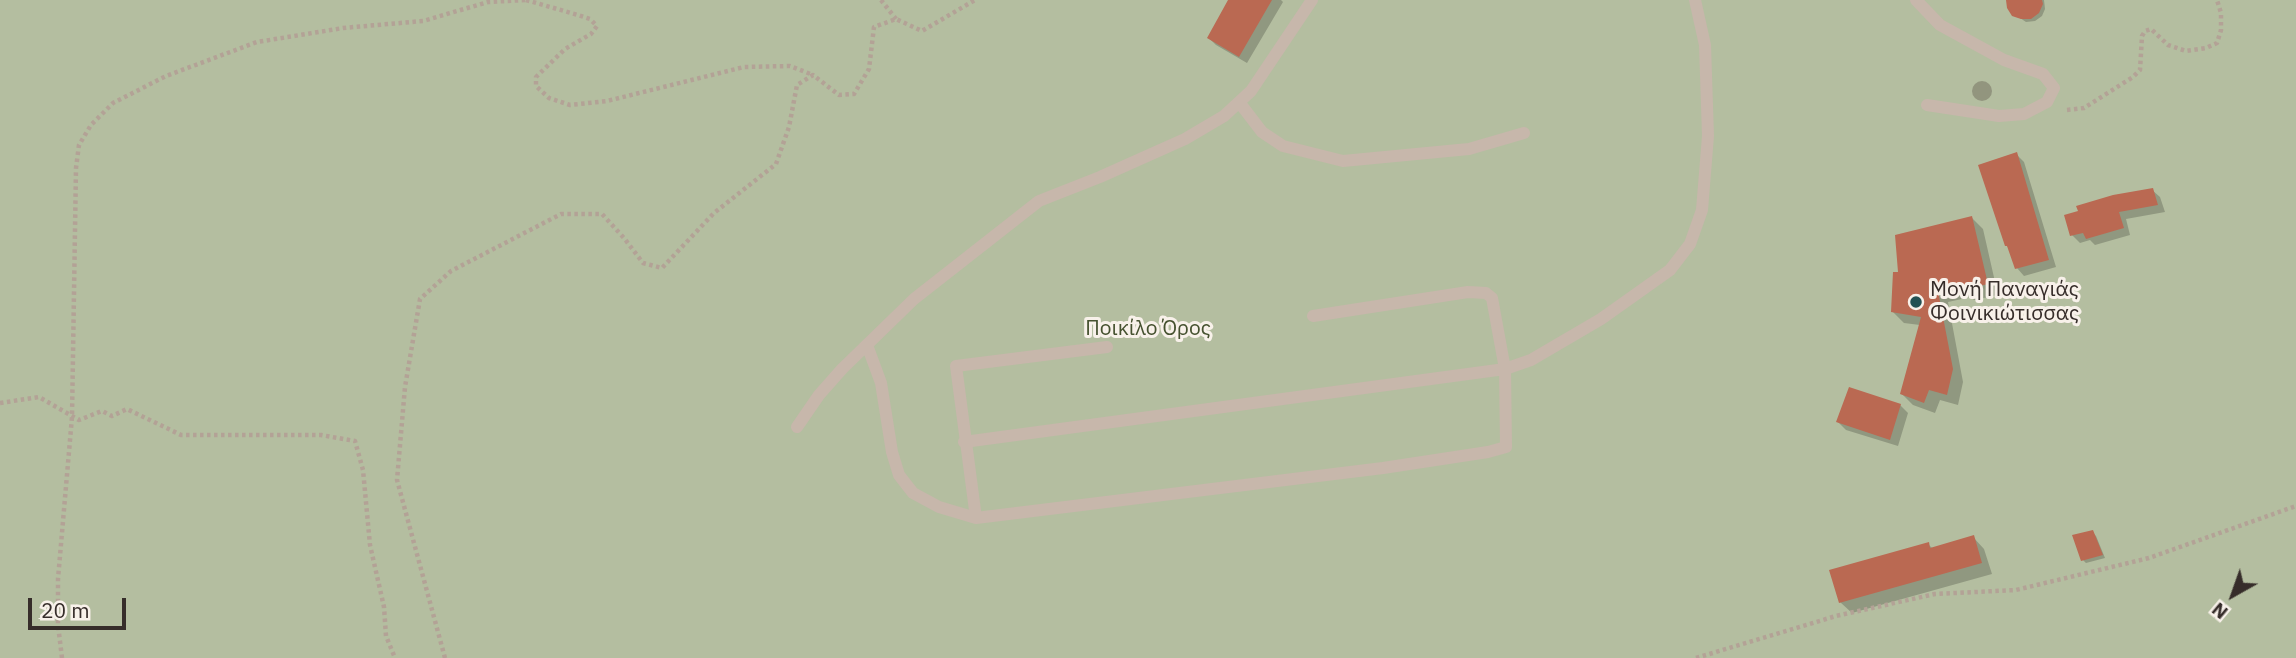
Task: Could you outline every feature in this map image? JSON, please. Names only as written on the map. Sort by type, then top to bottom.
[{"type":"lane","points":[[797,427],[819,395],[842,369],[914,299],[1039,201],[1185,139],[1224,116],[1251,91],[1312,0]]},
{"type":"lane","points":[[964,442],[1505,369],[1531,360],[1601,319],[1670,270],[1690,244],[1702,210],[1708,136],[1705,46],[1695,0]]},
{"type":"lane","points":[[1916,0],[1940,25],[2004,60],[2043,74],[2054,88],[2047,102],[2024,114],[1999,116],[1927,105]]},
{"type":"lane","points":[[1239,102],[1262,132],[1283,146],[1343,162],[1469,149],[1524,133]]},
{"type":"lane","points":[[867,345],[881,383],[892,452],[899,475],[913,493],[939,507],[976,517],[1383,468],[1506,447],[1505,369],[1493,298],[1486,293],[1468,292],[1313,316]]},
{"type":"lane","points":[[976,517],[956,366],[1107,347]]},
{"type":"path","points":[[62,658],[58,625],[58,579],[72,417],[76,168],[79,145],[90,125],[113,103],[166,76],[257,43],[344,28],[423,21],[488,2],[526,0],[590,19],[597,26],[592,34],[565,49],[536,77],[536,86],[549,98],[570,105],[607,101],[744,67],[790,66],[813,75],[839,95],[854,94],[869,69],[874,27],[896,19]]},
{"type":"path","points":[[881,0],[896,19],[922,31],[975,0]]},
{"type":"path","points":[[2047,102],[2067,110],[2084,108],[2133,77],[2140,70],[2142,36],[2145,31],[2151,29],[2168,45],[2186,51],[2217,43],[2221,30],[2217,0]]},
{"type":"path","points":[[445,658],[397,480],[405,387],[420,299],[451,271],[561,214],[602,214],[643,263],[662,268],[714,213],[776,164],[789,127],[797,85],[813,75]]},
{"type":"path","points":[[0,403],[39,397],[79,421],[102,411],[112,416],[127,409],[181,435],[321,435],[355,441],[363,470],[370,545],[384,607],[386,636],[395,658]]},
{"type":"path","points":[[1696,658],[1860,610],[1935,594],[2016,590],[2135,561],[2296,506]]},
{"type":"green space","name":"Ποικίλο Όρος","points":[[0,0],[2296,0],[2296,658],[0,658]]},
{"type":"building","points":[[1228,0],[1272,0],[1239,57],[1207,38]]},
{"type":"building","points":[[2006,0],[2042,0],[2043,4],[2039,13],[2031,19],[2021,19],[2012,16]]},
{"type":"building","points":[[2017,152],[2049,260],[2015,269],[1978,165]]},
{"type":"building","points":[[2153,188],[2158,205],[2119,212],[2124,228],[2086,239],[2083,233],[2070,236],[2064,215],[2078,211],[2076,206],[2113,195]]},
{"type":"building","name":"Μονή Παναγιάς Φοινικιώτισσας","points":[[1972,216],[1988,284],[1962,290],[1961,286],[1938,291],[1953,369],[1947,395],[1929,390],[1924,403],[1900,394],[1921,317],[1891,312],[1893,272],[1898,272],[1895,235]]},
{"type":"building","points":[[1849,387],[1901,404],[1890,440],[1836,422]]},
{"type":"building","points":[[2093,530],[2103,555],[2081,561],[2072,535]]},
{"type":"building","points":[[1974,535],[1982,563],[1839,603],[1829,570],[1929,542],[1930,548]]},
{"type":"place","name":"Μονή Παναγιάς Φοινικιώτισσας","points":[[1916,302]]}]
